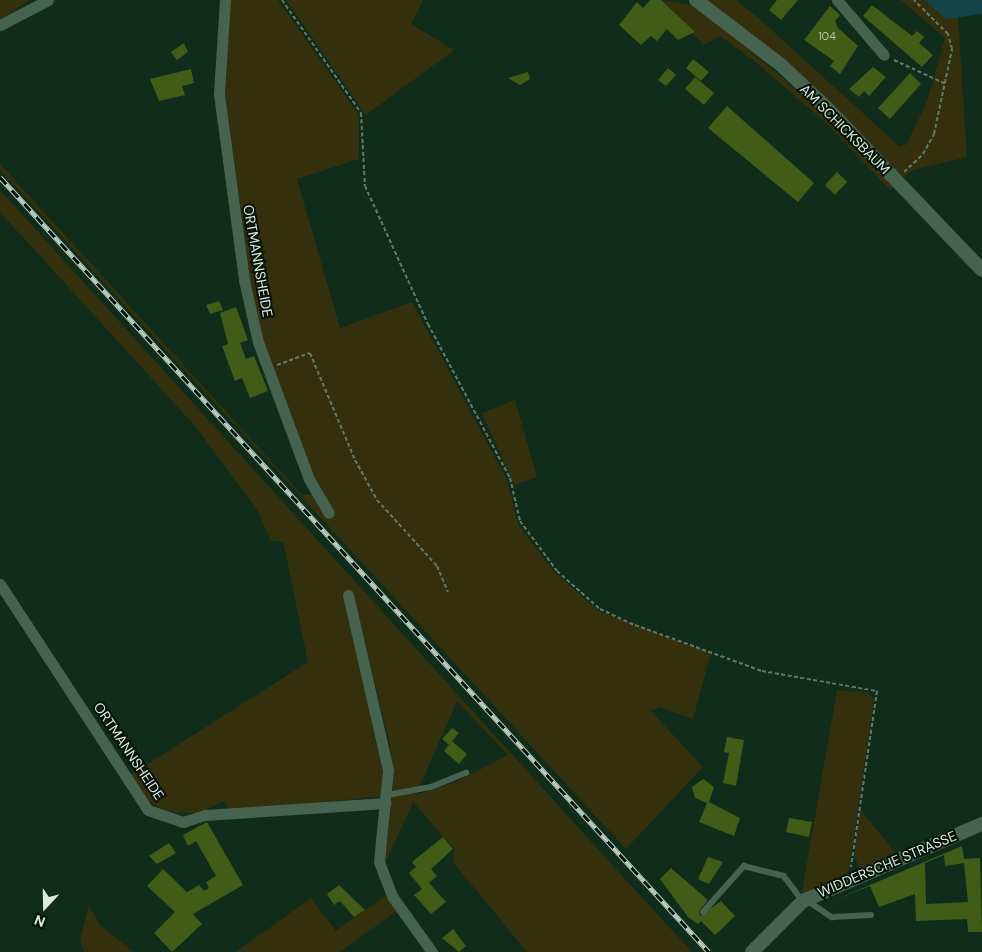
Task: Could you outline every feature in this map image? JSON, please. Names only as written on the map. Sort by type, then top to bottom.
[{"type":"street","points":[[0,25],[48,0]]},
{"type":"street","name":"ORTMANNSHEIDE","points":[[225,0],[222,113],[244,280],[268,369],[309,479],[329,514]]},
{"type":"street","name":"AM SCHICKSBAUM","points":[[696,0],[822,104],[982,270]]},
{"type":"street","points":[[840,1],[884,55]]},
{"type":"street","name":"ORTMANNSHEIDE","points":[[0,584],[148,810],[183,822],[205,815],[230,817],[386,799]]},
{"type":"street","points":[[348,595],[385,753],[386,799],[379,862],[385,881],[432,952]]},
{"type":"street","name":"WIDDERSCHE STRASSE","points":[[752,952],[804,900],[851,877],[982,824]]},
{"type":"lane","points":[[386,799],[431,787],[466,773]]},
{"type":"lane","points":[[703,912],[744,866],[784,876],[804,900],[832,917],[871,915]]},
{"type":"path","points":[[282,0],[361,112],[365,186],[428,324],[478,413],[510,478],[520,522],[557,571],[600,608],[762,671],[877,691],[851,877]]},
{"type":"path","points":[[904,172],[923,154],[934,134],[952,49],[948,34],[914,0]]},
{"type":"path","points":[[884,55],[946,84]]},
{"type":"path","points":[[268,369],[310,352],[354,460],[377,500],[437,566],[448,592]]},
{"type":"shaded area","points":[[0,0],[28,0],[28,1],[0,20]]},
{"type":"shaded area","points":[[230,0],[278,0],[359,115],[359,159],[297,179],[340,328],[412,302],[507,480],[518,524],[554,572],[599,611],[711,653],[693,719],[659,707],[651,711],[703,767],[626,849],[0,170],[0,164],[302,495],[312,494],[329,519],[334,515],[317,485],[263,340],[251,284],[225,92]]},
{"type":"shaded area","points":[[286,0],[423,0],[411,24],[454,50],[366,115]]},
{"type":"shaded area","points":[[661,0],[692,5],[728,32],[818,108],[894,186],[890,190],[827,124],[753,60],[720,36],[704,45]]},
{"type":"shaded area","points":[[705,0],[736,0],[755,15],[899,146],[906,145],[927,102],[945,38],[901,0],[924,0],[946,19],[958,17],[967,157],[912,170],[903,179]]},
{"type":"shaded area","points":[[0,190],[692,952],[527,952],[453,862],[454,849],[413,802],[385,864],[393,789],[391,750],[353,593],[342,594],[382,758],[383,796],[230,812],[225,801],[198,813],[166,811],[145,799],[129,776],[308,662],[283,541],[271,541],[257,509],[195,426],[0,212]],"holes":[[[457,701],[508,755],[456,782],[416,795]]]},
{"type":"shaded area","points":[[515,400],[537,477],[514,485],[482,413]]},
{"type":"shaded area","points":[[837,690],[868,693],[874,699],[848,876],[801,897]]},
{"type":"shaded area","points":[[860,809],[896,854],[861,870],[854,857]]},
{"type":"shaded area","points":[[386,895],[397,911],[340,952],[236,952],[311,898],[336,931]]},
{"type":"shaded area","points":[[89,904],[99,924],[133,952],[84,952],[80,940]]},
{"type":"water","points":[[924,0],[982,0],[982,14],[946,19]]},
{"type":"building","points":[[650,0],[661,0],[695,32],[678,40],[667,29],[657,41],[651,36],[641,45],[619,25],[637,2],[643,8]]},
{"type":"building","points":[[777,0],[798,0],[781,20],[769,10]]},
{"type":"building","points":[[872,5],[912,36],[917,31],[924,37],[919,43],[933,55],[922,67],[863,16]]},
{"type":"building","points":[[830,6],[840,15],[835,21],[838,28],[858,46],[840,74],[830,66],[834,61],[804,40]]},
{"type":"building","points":[[184,43],[188,52],[177,60],[171,52]]},
{"type":"building","points":[[693,59],[709,72],[701,81],[686,68]]},
{"type":"building","points":[[873,67],[886,77],[869,96],[864,91],[859,97],[849,89]]},
{"type":"building","points":[[668,68],[676,75],[666,86],[658,80]]},
{"type":"building","points":[[191,69],[194,83],[182,86],[185,95],[159,101],[150,79]]},
{"type":"building","points":[[528,72],[530,79],[520,85],[508,78]]},
{"type":"building","points":[[910,73],[921,84],[890,119],[878,108]]},
{"type":"building","points":[[695,77],[714,93],[704,105],[685,89]]},
{"type":"building","points":[[727,106],[814,183],[798,202],[708,128]]},
{"type":"building","points":[[837,172],[847,182],[835,195],[825,185]]},
{"type":"building","points":[[219,301],[223,310],[210,314],[206,305]]},
{"type":"building","points":[[236,307],[248,340],[240,343],[246,359],[254,356],[268,391],[250,398],[242,378],[235,381],[222,346],[228,344],[220,313]]},
{"type":"building","points":[[452,728],[459,733],[449,745],[442,739]]},
{"type":"building","points":[[727,737],[744,740],[736,786],[723,783],[729,753],[724,752]]},
{"type":"building","points":[[452,741],[467,754],[459,764],[444,751]]},
{"type":"building","points":[[703,779],[714,787],[709,802],[740,818],[734,836],[699,822],[707,803],[695,798],[692,787]]},
{"type":"building","points":[[789,818],[812,822],[809,837],[786,832]]},
{"type":"building","points":[[207,822],[243,885],[193,914],[202,924],[172,952],[154,933],[175,912],[147,886],[163,869],[187,892],[199,885],[204,891],[209,888],[206,882],[216,876],[196,841],[188,846],[183,835]]},
{"type":"building","points":[[443,837],[453,849],[431,869],[437,876],[429,883],[446,902],[431,914],[414,895],[422,889],[409,873],[416,867],[412,862]]},
{"type":"building","points":[[169,843],[176,853],[157,864],[149,856]]},
{"type":"building","points":[[962,846],[964,859],[980,858],[982,932],[968,932],[967,919],[916,921],[915,894],[879,907],[870,886],[830,902]],"holes":[[[944,855],[945,866],[964,863],[968,902],[926,904],[925,863]]]},
{"type":"building","points":[[708,857],[723,862],[709,884],[698,879]]},
{"type":"building","points":[[671,868],[708,900],[699,911],[700,916],[721,901],[735,916],[715,935],[701,921],[698,924],[688,917],[660,879]]},
{"type":"building","points":[[339,885],[365,910],[354,917],[340,901],[334,905],[327,894]]},
{"type":"building","points":[[453,929],[466,946],[459,952],[442,938]]},
{"type":"railway","points":[[0,177],[709,952]]}]
